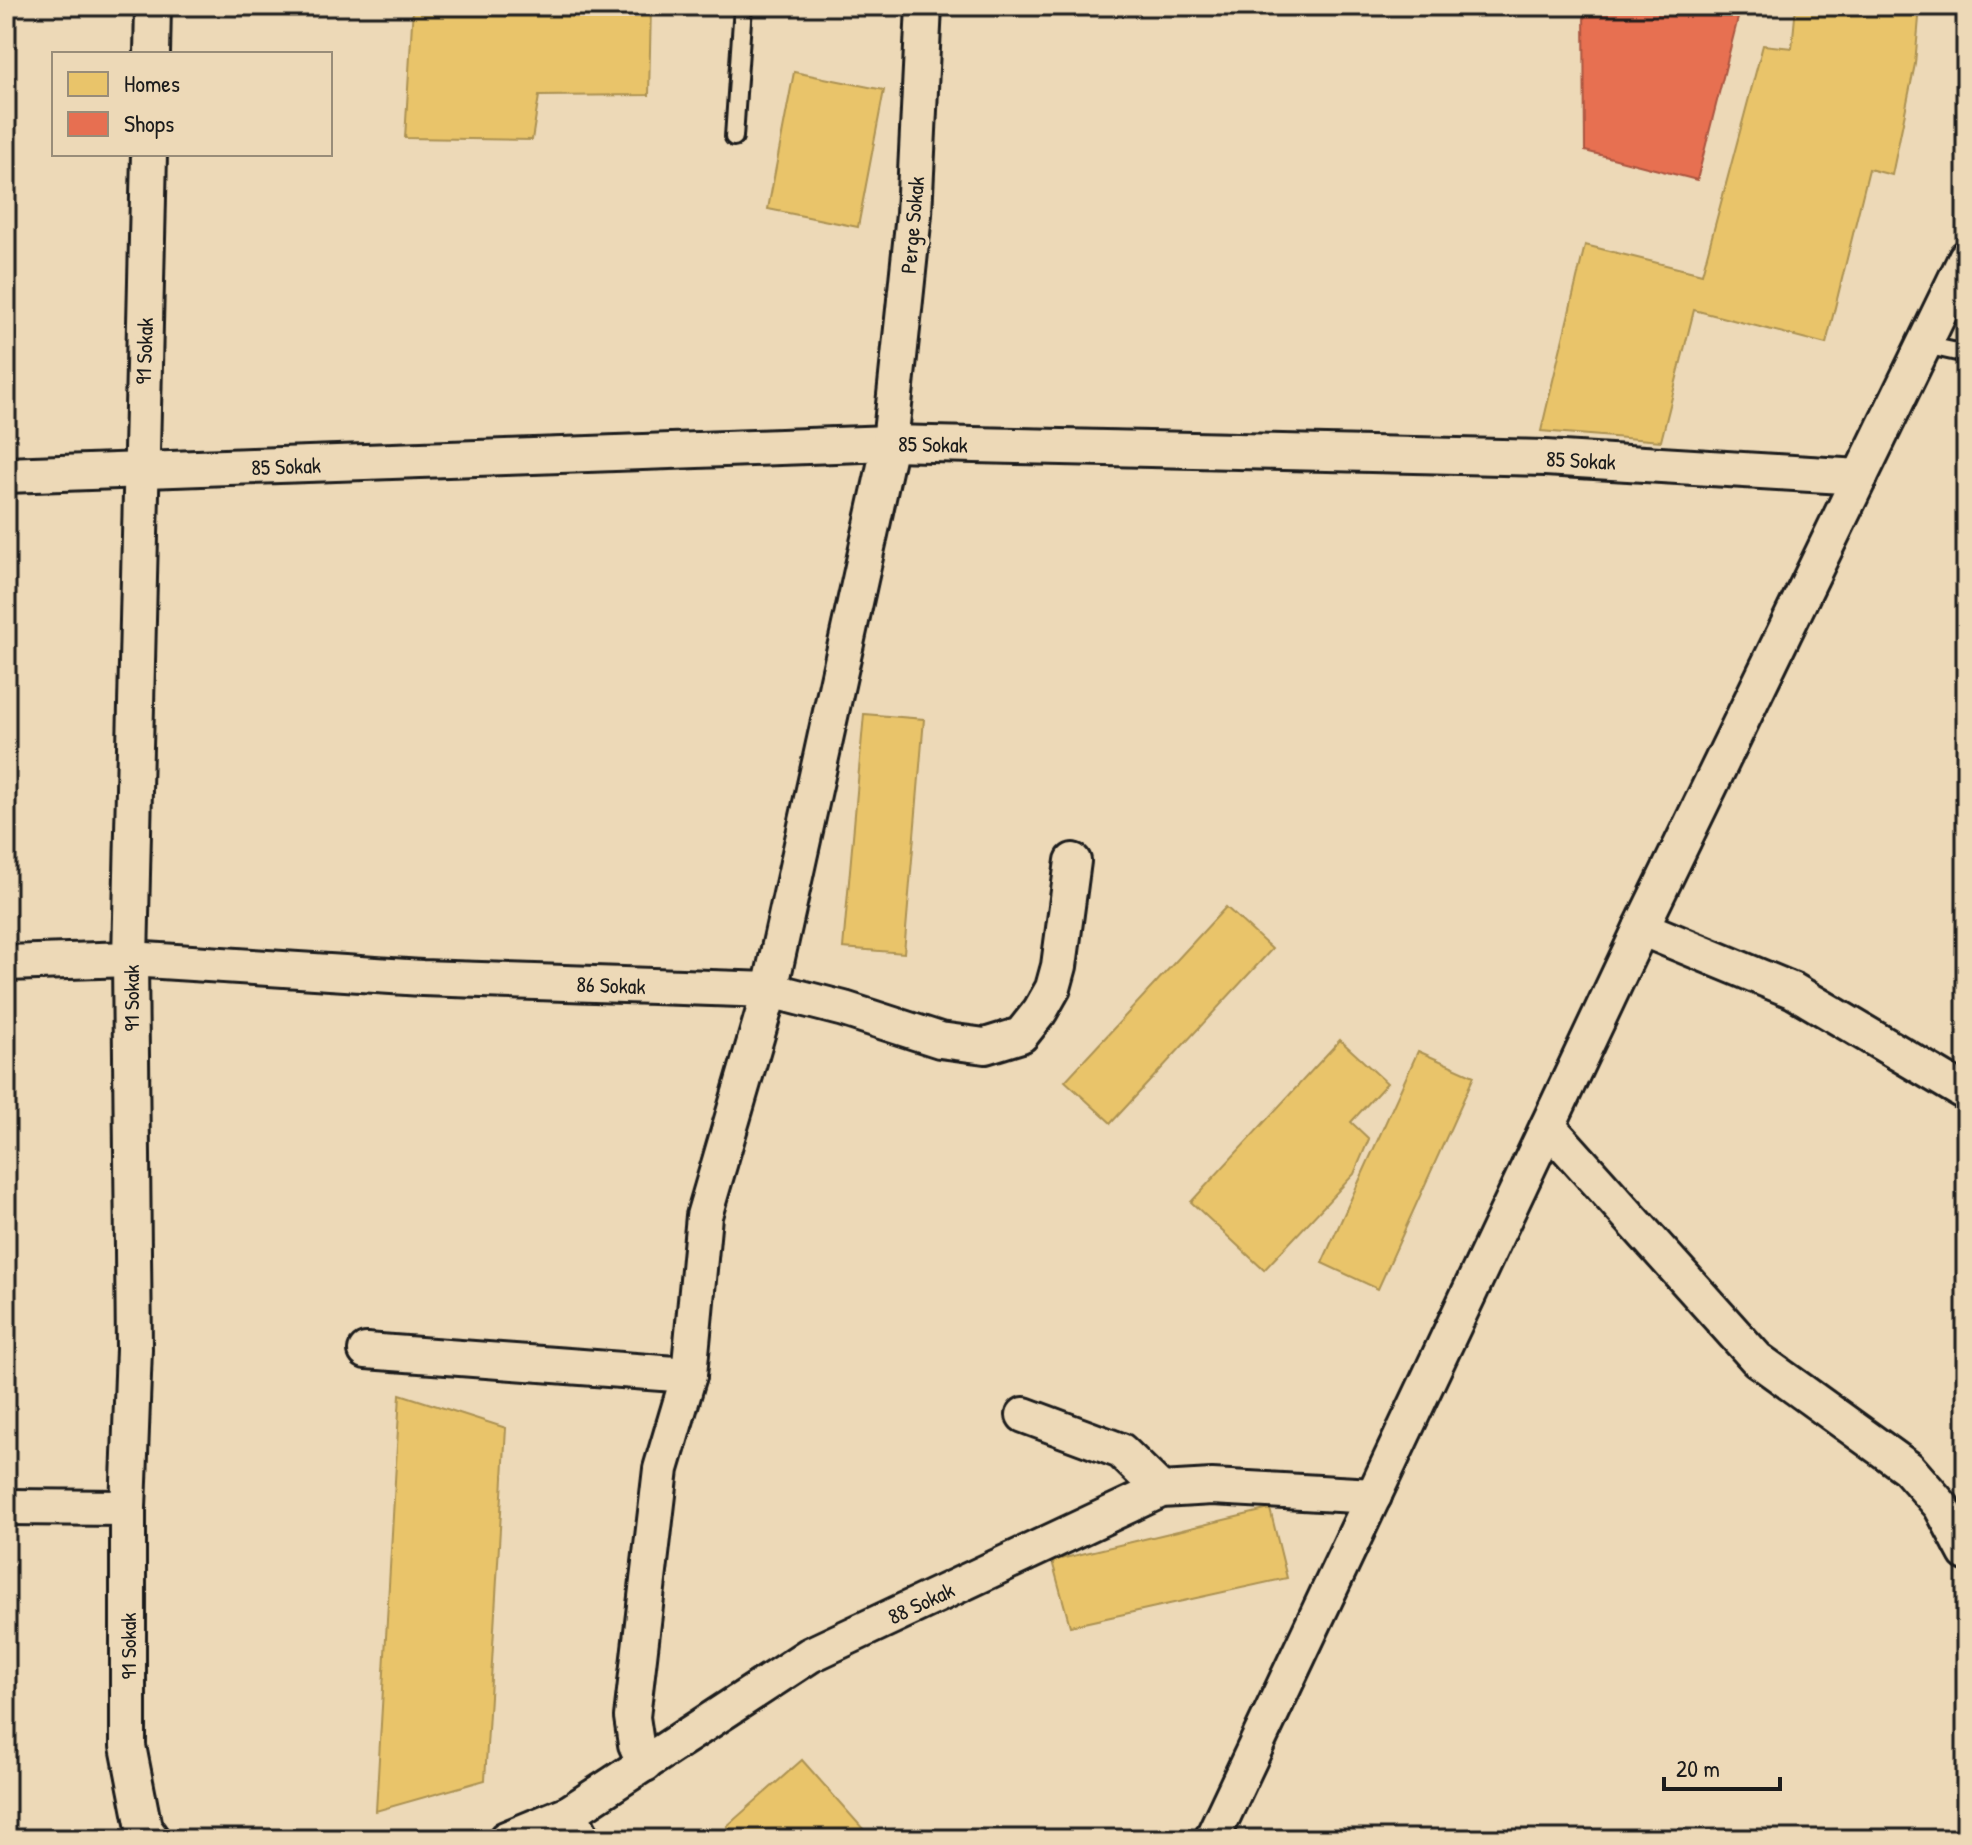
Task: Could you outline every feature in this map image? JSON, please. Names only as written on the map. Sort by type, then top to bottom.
[{"type":"street","points":[[152,52],[153,6]]},
{"type":"street","name":"Perge Sokak","points":[[645,1764],[636,1744],[632,1717],[661,1469],[689,1375],[704,1216],[770,990],[890,443],[914,214],[924,6]]},
{"type":"street","name":"91 Sokak","points":[[149,156],[130,959],[134,1349],[128,1508],[128,1746],[144,1828],[152,1839]]},
{"type":"street","points":[[1212,1839],[1641,928],[1966,258]]},
{"type":"street","name":"85 Sokak","points":[[6,475],[890,443],[1545,458],[1860,477]]},
{"type":"street","name":"86 Sokak","points":[[6,963],[130,959],[422,978],[770,990],[844,1009],[940,1040],[985,1046],[1021,1035],[1053,988],[1059,966],[1073,861]]},
{"type":"street","points":[[1641,928],[1794,991],[1966,1093]]},
{"type":"street","points":[[1548,1126],[1757,1359],[1908,1468],[1941,1506],[1966,1553]]},
{"type":"street","points":[[366,1351],[689,1375]]},
{"type":"street","points":[[1024,1415],[1121,1451],[1161,1490]]},
{"type":"street","name":"88 Sokak","points":[[506,1839],[576,1826],[645,1764],[810,1655],[1161,1490],[1212,1487],[1374,1496]]},
{"type":"street","points":[[6,1507],[128,1508]]},
{"type":"lane","points":[[734,137],[743,6]]},
{"type":"lane","points":[[1925,345],[1966,354]]},
{"type":"building: Homes","points":[[413,6],[651,6],[649,95],[539,96],[532,140],[405,138]]},
{"type":"building: Homes","points":[[1796,6],[1920,6],[1915,64],[1892,175],[1869,169],[1826,344],[1694,310],[1661,441],[1541,431],[1585,245],[1702,274],[1763,45],[1792,48]]},
{"type":"building: Homes","points":[[794,72],[884,90],[858,227],[768,209]]},
{"type":"building: Homes","points":[[864,714],[924,719],[904,953],[843,948]]},
{"type":"building: Homes","points":[[1226,907],[1272,949],[1111,1123],[1065,1081]]},
{"type":"building: Homes","points":[[1340,1040],[1387,1083],[1351,1122],[1369,1139],[1354,1174],[1264,1270],[1191,1202]]},
{"type":"building: Homes","points":[[1418,1051],[1474,1076],[1378,1289],[1322,1263]]},
{"type":"building: Homes","points":[[400,1394],[506,1428],[485,1780],[376,1811]]},
{"type":"building: Homes","points":[[1270,1509],[1287,1578],[1070,1626],[1052,1561]]},
{"type":"building: Homes","points":[[802,1760],[872,1839],[738,1839],[727,1826]]},
{"type":"building: Shops","points":[[1584,6],[1741,6],[1697,180],[1585,151]]}]
